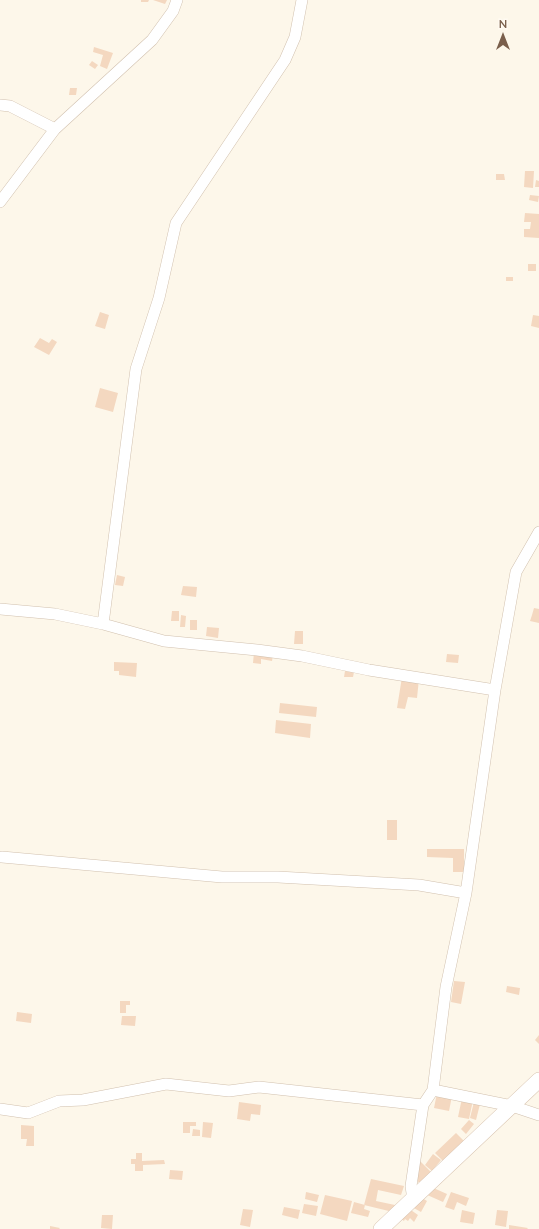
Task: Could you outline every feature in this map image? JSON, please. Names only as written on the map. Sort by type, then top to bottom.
[{"type":"main road","points":[[381,1229],[539,1080]]},
{"type":"street","points":[[0,202],[55,129],[152,40],[173,12],[178,0]]},
{"type":"street","points":[[103,624],[136,369],[159,298],[176,223],[285,60],[295,37],[302,0]]},
{"type":"street","points":[[0,105],[10,106],[55,129]]},
{"type":"street","points":[[413,1200],[411,1186],[423,1105],[433,1090],[446,987],[466,893],[495,690],[516,572],[539,532]]},
{"type":"street","points":[[0,610],[55,614],[103,624],[164,641],[302,656],[369,670],[495,690]]},
{"type":"street","points":[[2,857],[222,877],[278,877],[419,885],[466,893]]},
{"type":"street","points":[[0,1109],[28,1113],[59,1101],[83,1100],[166,1084],[229,1091],[259,1087],[423,1105]]},
{"type":"street","points":[[433,1090],[512,1106],[539,1115]]},
{"type":"building","points":[[141,0],[149,0],[148,2],[141,2]]},
{"type":"building","points":[[153,0],[167,0],[165,4]]},
{"type":"building","points":[[94,47],[113,53],[107,69],[100,66],[103,55],[93,52]]},
{"type":"building","points":[[92,61],[98,65],[95,69],[89,65]]},
{"type":"building","points":[[70,88],[77,88],[76,95],[69,95]]},
{"type":"building","points":[[525,171],[534,171],[533,188],[524,187]]},
{"type":"building","points":[[496,174],[504,174],[505,180],[496,180]]},
{"type":"building","points":[[536,180],[539,181],[539,187],[535,187]]},
{"type":"building","points":[[530,195],[539,196],[538,202],[529,200]]},
{"type":"building","points":[[525,213],[539,214],[539,238],[524,237],[524,229],[530,229],[531,222],[524,222]]},
{"type":"building","points":[[528,264],[536,264],[536,271],[528,271]]},
{"type":"building","points":[[506,277],[513,277],[513,281],[506,281]]},
{"type":"building","points":[[100,312],[109,315],[105,329],[95,326]]},
{"type":"building","points":[[533,315],[539,316],[539,328],[531,326]]},
{"type":"building","points":[[40,338],[49,343],[52,339],[57,342],[49,355],[34,347]]},
{"type":"building","points":[[100,388],[118,393],[113,412],[95,407]]},
{"type":"building","points":[[117,575],[125,577],[123,586],[115,585]]},
{"type":"building","points":[[183,586],[197,587],[196,597],[181,595]]},
{"type":"building","points":[[534,608],[539,609],[539,617],[532,615]]},
{"type":"building","points":[[172,611],[179,611],[179,621],[171,621]]},
{"type":"building","points":[[181,615],[186,616],[185,627],[180,627]]},
{"type":"building","points":[[532,615],[539,617],[539,623],[530,621]]},
{"type":"building","points":[[190,620],[197,620],[197,630],[190,630]]},
{"type":"building","points":[[207,627],[219,628],[218,638],[206,636]]},
{"type":"building","points":[[295,631],[303,631],[303,644],[294,644]]},
{"type":"building","points":[[254,652],[273,655],[272,661],[261,659],[261,664],[253,663]]},
{"type":"building","points":[[447,654],[459,655],[458,663],[446,662]]},
{"type":"building","points":[[114,662],[137,663],[136,677],[119,675],[119,671],[114,671]]},
{"type":"building","points":[[345,671],[354,672],[353,677],[344,677]]},
{"type":"building","points":[[402,677],[419,679],[417,698],[408,697],[405,709],[397,708]]},
{"type":"building","points":[[280,703],[317,707],[316,717],[279,713]]},
{"type":"building","points":[[276,720],[311,724],[310,738],[275,733]]},
{"type":"building","points":[[387,820],[397,820],[397,840],[387,840]]},
{"type":"building","points":[[427,849],[464,849],[464,872],[453,872],[453,858],[427,857]]},
{"type":"building","points":[[454,981],[465,982],[461,1004],[451,1002]]},
{"type":"building","points":[[507,986],[520,988],[519,995],[506,992]]},
{"type":"building","points":[[120,1001],[130,1001],[130,1005],[126,1005],[126,1013],[120,1013]]},
{"type":"building","points":[[17,1012],[32,1014],[31,1023],[16,1021]]},
{"type":"building","points":[[122,1016],[136,1016],[135,1026],[121,1025]]},
{"type":"building","points":[[539,1035],[539,1044],[535,1040]]},
{"type":"building","points":[[437,1093],[452,1096],[449,1111],[434,1108]]},
{"type":"building","points":[[462,1098],[473,1100],[469,1119],[458,1117]]},
{"type":"building","points":[[239,1102],[261,1105],[260,1115],[251,1114],[250,1121],[237,1119]]},
{"type":"building","points":[[474,1102],[480,1104],[476,1120],[470,1118]]},
{"type":"building","points":[[469,1120],[474,1124],[466,1134],[461,1129]]},
{"type":"building","points":[[183,1122],[196,1122],[196,1126],[190,1126],[190,1133],[183,1133]]},
{"type":"building","points":[[203,1122],[213,1123],[211,1138],[202,1137]]},
{"type":"building","points":[[21,1125],[34,1126],[34,1146],[26,1146],[27,1139],[21,1139]]},
{"type":"building","points":[[193,1129],[200,1130],[200,1136],[192,1136]]},
{"type":"building","points":[[456,1133],[464,1141],[443,1161],[435,1153]]},
{"type":"building","points":[[136,1153],[142,1153],[142,1161],[164,1160],[165,1164],[143,1165],[143,1171],[135,1171],[135,1164],[131,1164],[131,1159],[136,1159]]},
{"type":"building","points":[[433,1154],[441,1160],[432,1171],[425,1165]]},
{"type":"building","points":[[418,1159],[431,1172],[422,1185],[415,1179]]},
{"type":"building","points":[[170,1170],[183,1171],[182,1180],[169,1179]]},
{"type":"building","points":[[371,1179],[404,1186],[401,1195],[378,1190],[376,1201],[395,1205],[393,1212],[364,1205]]},
{"type":"building","points":[[429,1186],[447,1194],[443,1202],[425,1194]]},
{"type":"building","points":[[306,1192],[319,1195],[317,1202],[305,1199]]},
{"type":"building","points":[[451,1192],[469,1198],[466,1206],[457,1202],[454,1210],[445,1207]]},
{"type":"building","points":[[325,1195],[352,1201],[347,1221],[320,1214]]},
{"type":"building","points":[[419,1196],[427,1201],[421,1212],[412,1207]]},
{"type":"building","points":[[354,1202],[365,1205],[364,1209],[370,1211],[368,1217],[351,1213]]},
{"type":"building","points":[[304,1204],[318,1206],[316,1216],[302,1213]]},
{"type":"building","points":[[284,1207],[300,1210],[298,1219],[282,1215]]},
{"type":"building","points":[[408,1208],[418,1215],[414,1222],[410,1218],[408,1221],[405,1219],[404,1221],[400,1218]]},
{"type":"building","points":[[243,1209],[253,1210],[250,1227],[240,1225]]},
{"type":"building","points":[[462,1210],[475,1213],[473,1224],[460,1222]]},
{"type":"building","points":[[497,1210],[508,1211],[506,1227],[495,1225]]},
{"type":"building","points":[[102,1215],[113,1215],[112,1229],[101,1228]]},
{"type":"building","points":[[509,1225],[528,1228],[509,1229]]},
{"type":"building","points":[[50,1226],[60,1228],[50,1229]]}]
